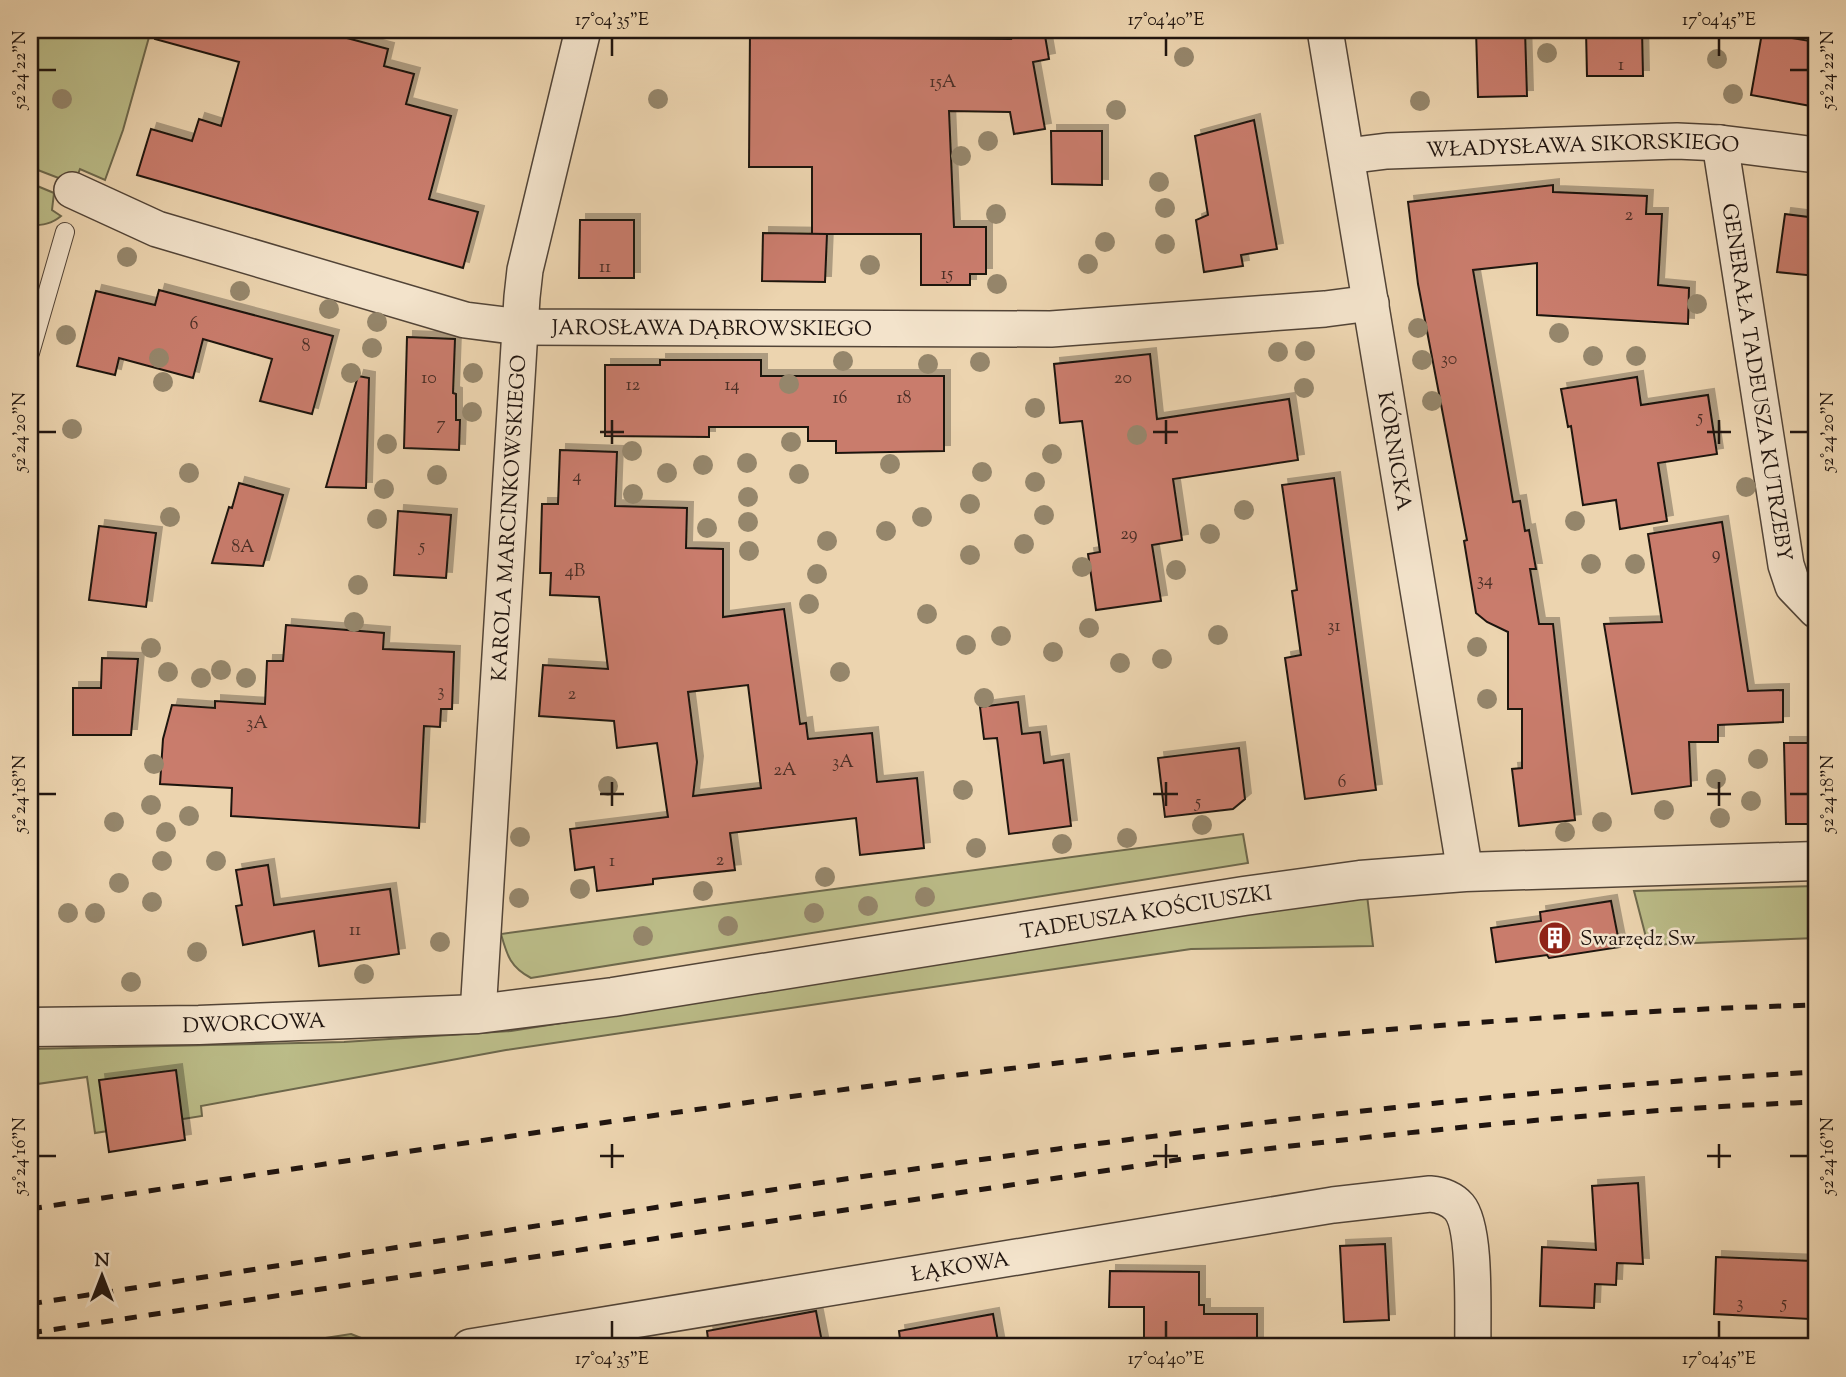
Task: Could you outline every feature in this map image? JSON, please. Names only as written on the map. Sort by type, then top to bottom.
[{"type":"street","name":"KAROLA MARCINKOWSKIEGO","points":[[478,1014],[525,270],[583,30]]},
{"type":"street","name":"KÓRNICKA","points":[[1325,30],[1465,872]]},
{"type":"street","name":"WŁADYSŁAWA SIKORSKIEGO","points":[[1348,156],[1387,151],[1635,142],[1720,143],[1816,155]]},
{"type":"street","name":"GENERAŁA TADEUSZA KUTRZEBY","points":[[1720,143],[1786,565],[1793,586],[1816,610]]},
{"type":"street","name":"JAROSŁAWA DĄBROWSKIEGO","points":[[72,190],[157,229],[465,320],[520,327],[1051,329],[1298,312],[1371,303]]},
{"type":"street","name":"TADEUSZA KOŚCIUSZKI","points":[[478,1014],[601,999],[1322,884],[1465,872],[1816,862]]},
{"type":"street","name":"DWORCOWA","points":[[30,1027],[212,1024],[478,1014]]},
{"type":"street","name":"ŁĄKOWA","points":[[470,1347],[1333,1205],[1430,1194],[1442,1195],[1459,1207],[1468,1228],[1473,1347]]},
{"type":"lane","points":[[30,353],[65,232]]},
{"type":"green space","points":[[30,30],[151,30],[123,130],[105,180],[80,169],[74,184],[30,167]]},
{"type":"green space","points":[[30,183],[54,193],[52,210],[61,216],[43,225],[30,226]]},
{"type":"green space","points":[[1243,834],[1248,863],[531,978],[510,960],[501,934]]},
{"type":"green space","points":[[1816,886],[1816,938],[1648,945],[1634,891]]},
{"type":"green space","points":[[1367,895],[1373,946],[1191,949],[506,1050],[201,1106],[202,1116],[95,1133],[87,1077],[30,1085],[30,1049],[344,1042],[511,1031]]},
{"type":"green space","points":[[351,1334],[384,1347],[267,1347]]},
{"type":"building","points":[[156,30],[317,30],[388,49],[384,66],[414,74],[406,104],[451,116],[429,199],[478,212],[463,268],[137,175],[151,129],[192,141],[199,119],[221,126],[239,62],[155,39]]},
{"type":"building","points":[[750,30],[867,30],[867,38],[1011,39],[1009,30],[1044,30],[1049,59],[1033,62],[1045,129],[1014,134],[1010,112],[949,111],[954,227],[986,227],[986,274],[970,274],[970,285],[921,285],[921,234],[812,234],[812,167],[749,167]]},
{"type":"building","points":[[1476,30],[1525,30],[1527,96],[1478,97]]},
{"type":"building","points":[[1586,30],[1642,30],[1643,76],[1587,76]]},
{"type":"building","points":[[1762,33],[1816,42],[1816,107],[1751,95]]},
{"type":"building","points":[[1254,120],[1277,249],[1241,255],[1243,266],[1204,272],[1196,220],[1208,215],[1195,136]]},
{"type":"building","points":[[1051,131],[1102,131],[1102,185],[1052,184]]},
{"type":"building","points":[[1553,185],[1553,192],[1647,196],[1646,214],[1662,214],[1658,285],[1689,288],[1688,324],[1537,315],[1537,263],[1473,270],[1513,502],[1520,501],[1525,531],[1529,530],[1536,569],[1530,569],[1539,624],[1553,624],[1575,820],[1519,826],[1512,769],[1522,768],[1522,709],[1508,709],[1508,632],[1487,622],[1476,613],[1464,541],[1467,540],[1418,284],[1408,202]]},
{"type":"building","points":[[1785,214],[1816,218],[1816,276],[1777,272]]},
{"type":"building","points":[[580,220],[634,220],[634,278],[579,278]]},
{"type":"building","points":[[763,233],[827,234],[825,282],[762,281]]},
{"type":"building","points":[[159,290],[333,336],[312,414],[260,401],[272,359],[203,339],[193,378],[119,358],[115,375],[77,366],[96,291],[155,305]]},
{"type":"building","points":[[407,337],[455,339],[453,393],[456,394],[456,420],[460,420],[459,450],[404,448]]},
{"type":"building","points":[[1150,354],[1157,419],[1289,399],[1298,460],[1173,479],[1182,540],[1152,545],[1161,601],[1096,610],[1088,554],[1100,552],[1082,421],[1060,423],[1054,364]]},
{"type":"building","points":[[660,360],[761,360],[761,376],[944,376],[944,451],[836,453],[836,441],[808,441],[808,427],[709,427],[709,437],[605,436],[605,365],[660,365]]},
{"type":"building","points":[[358,376],[369,378],[366,488],[326,487]]},
{"type":"building","points":[[1637,377],[1641,405],[1708,395],[1717,454],[1658,463],[1667,521],[1620,529],[1616,500],[1583,505],[1571,426],[1568,427],[1561,389]]},
{"type":"building","points":[[560,450],[617,452],[615,506],[687,508],[686,548],[723,549],[723,617],[784,609],[800,724],[806,723],[808,739],[872,733],[877,782],[917,778],[924,848],[860,855],[856,818],[730,833],[735,870],[653,879],[653,884],[597,891],[594,867],[575,870],[570,829],[668,817],[657,743],[617,748],[614,721],[539,716],[543,665],[608,669],[599,597],[550,595],[551,573],[540,573],[542,504],[558,504]],"holes":[[[748,685],[761,788],[693,796],[697,762],[688,692]]]},
{"type":"building","points":[[1334,478],[1376,790],[1305,799],[1285,658],[1301,655],[1292,591],[1297,590],[1282,485]]},
{"type":"building","points":[[239,483],[283,495],[263,566],[212,563]]},
{"type":"building","points":[[398,511],[451,515],[446,578],[394,575]]},
{"type":"building","points":[[1722,522],[1748,691],[1783,690],[1783,722],[1718,725],[1718,742],[1689,742],[1691,786],[1632,794],[1604,624],[1662,622],[1648,534]]},
{"type":"building","points":[[99,526],[156,533],[146,607],[89,600]]},
{"type":"building","points":[[286,625],[384,633],[383,649],[454,652],[452,709],[441,709],[440,727],[424,726],[419,828],[231,816],[232,788],[160,784],[163,739],[172,705],[215,708],[215,701],[265,704],[267,661],[283,661]]},
{"type":"building","points":[[102,658],[138,659],[131,735],[73,735],[73,688],[101,688]]},
{"type":"building","points":[[1018,702],[1022,734],[1040,732],[1044,763],[1063,760],[1071,826],[1009,834],[997,738],[984,739],[980,707]]},
{"type":"building","points":[[1784,743],[1816,743],[1816,824],[1786,824]]},
{"type":"building","points":[[1239,748],[1245,799],[1233,809],[1165,817],[1158,758]]},
{"type":"building","points":[[268,865],[274,905],[390,889],[399,954],[319,966],[314,931],[243,945],[236,906],[242,905],[236,870]]},
{"type":"building","name":"Swarzędz Sw","points":[[1611,901],[1620,947],[1549,958],[1547,955],[1496,962],[1491,928],[1541,921],[1540,912]]},
{"type":"building","points":[[176,1070],[185,1140],[109,1152],[99,1080]]},
{"type":"building","points":[[1638,1183],[1643,1264],[1617,1263],[1616,1285],[1595,1284],[1594,1308],[1540,1306],[1542,1247],[1596,1250],[1592,1186]]},
{"type":"building","points":[[1385,1244],[1389,1320],[1344,1322],[1340,1246]]},
{"type":"building","points":[[1716,1257],[1812,1261],[1810,1319],[1714,1314]]},
{"type":"building","points":[[1110,1271],[1199,1272],[1199,1305],[1204,1305],[1204,1314],[1257,1314],[1257,1347],[1144,1347],[1144,1307],[1109,1307]]},
{"type":"building","points":[[816,1311],[823,1347],[709,1347],[707,1331]]},
{"type":"building","points":[[993,1314],[999,1347],[901,1347],[899,1331]]},
{"type":"railway","points":[[30,1209],[697,1109],[1144,1053],[1367,1031],[1591,1015],[1816,1005]]},
{"type":"railway","points":[[30,1304],[665,1206],[1095,1144],[1527,1094],[1816,1072]]},
{"type":"railway","points":[[30,1333],[1183,1159],[1499,1124],[1816,1102]]},
{"type":"place","name":"Swarzędz Sw","points":[[1555,938]]}]
